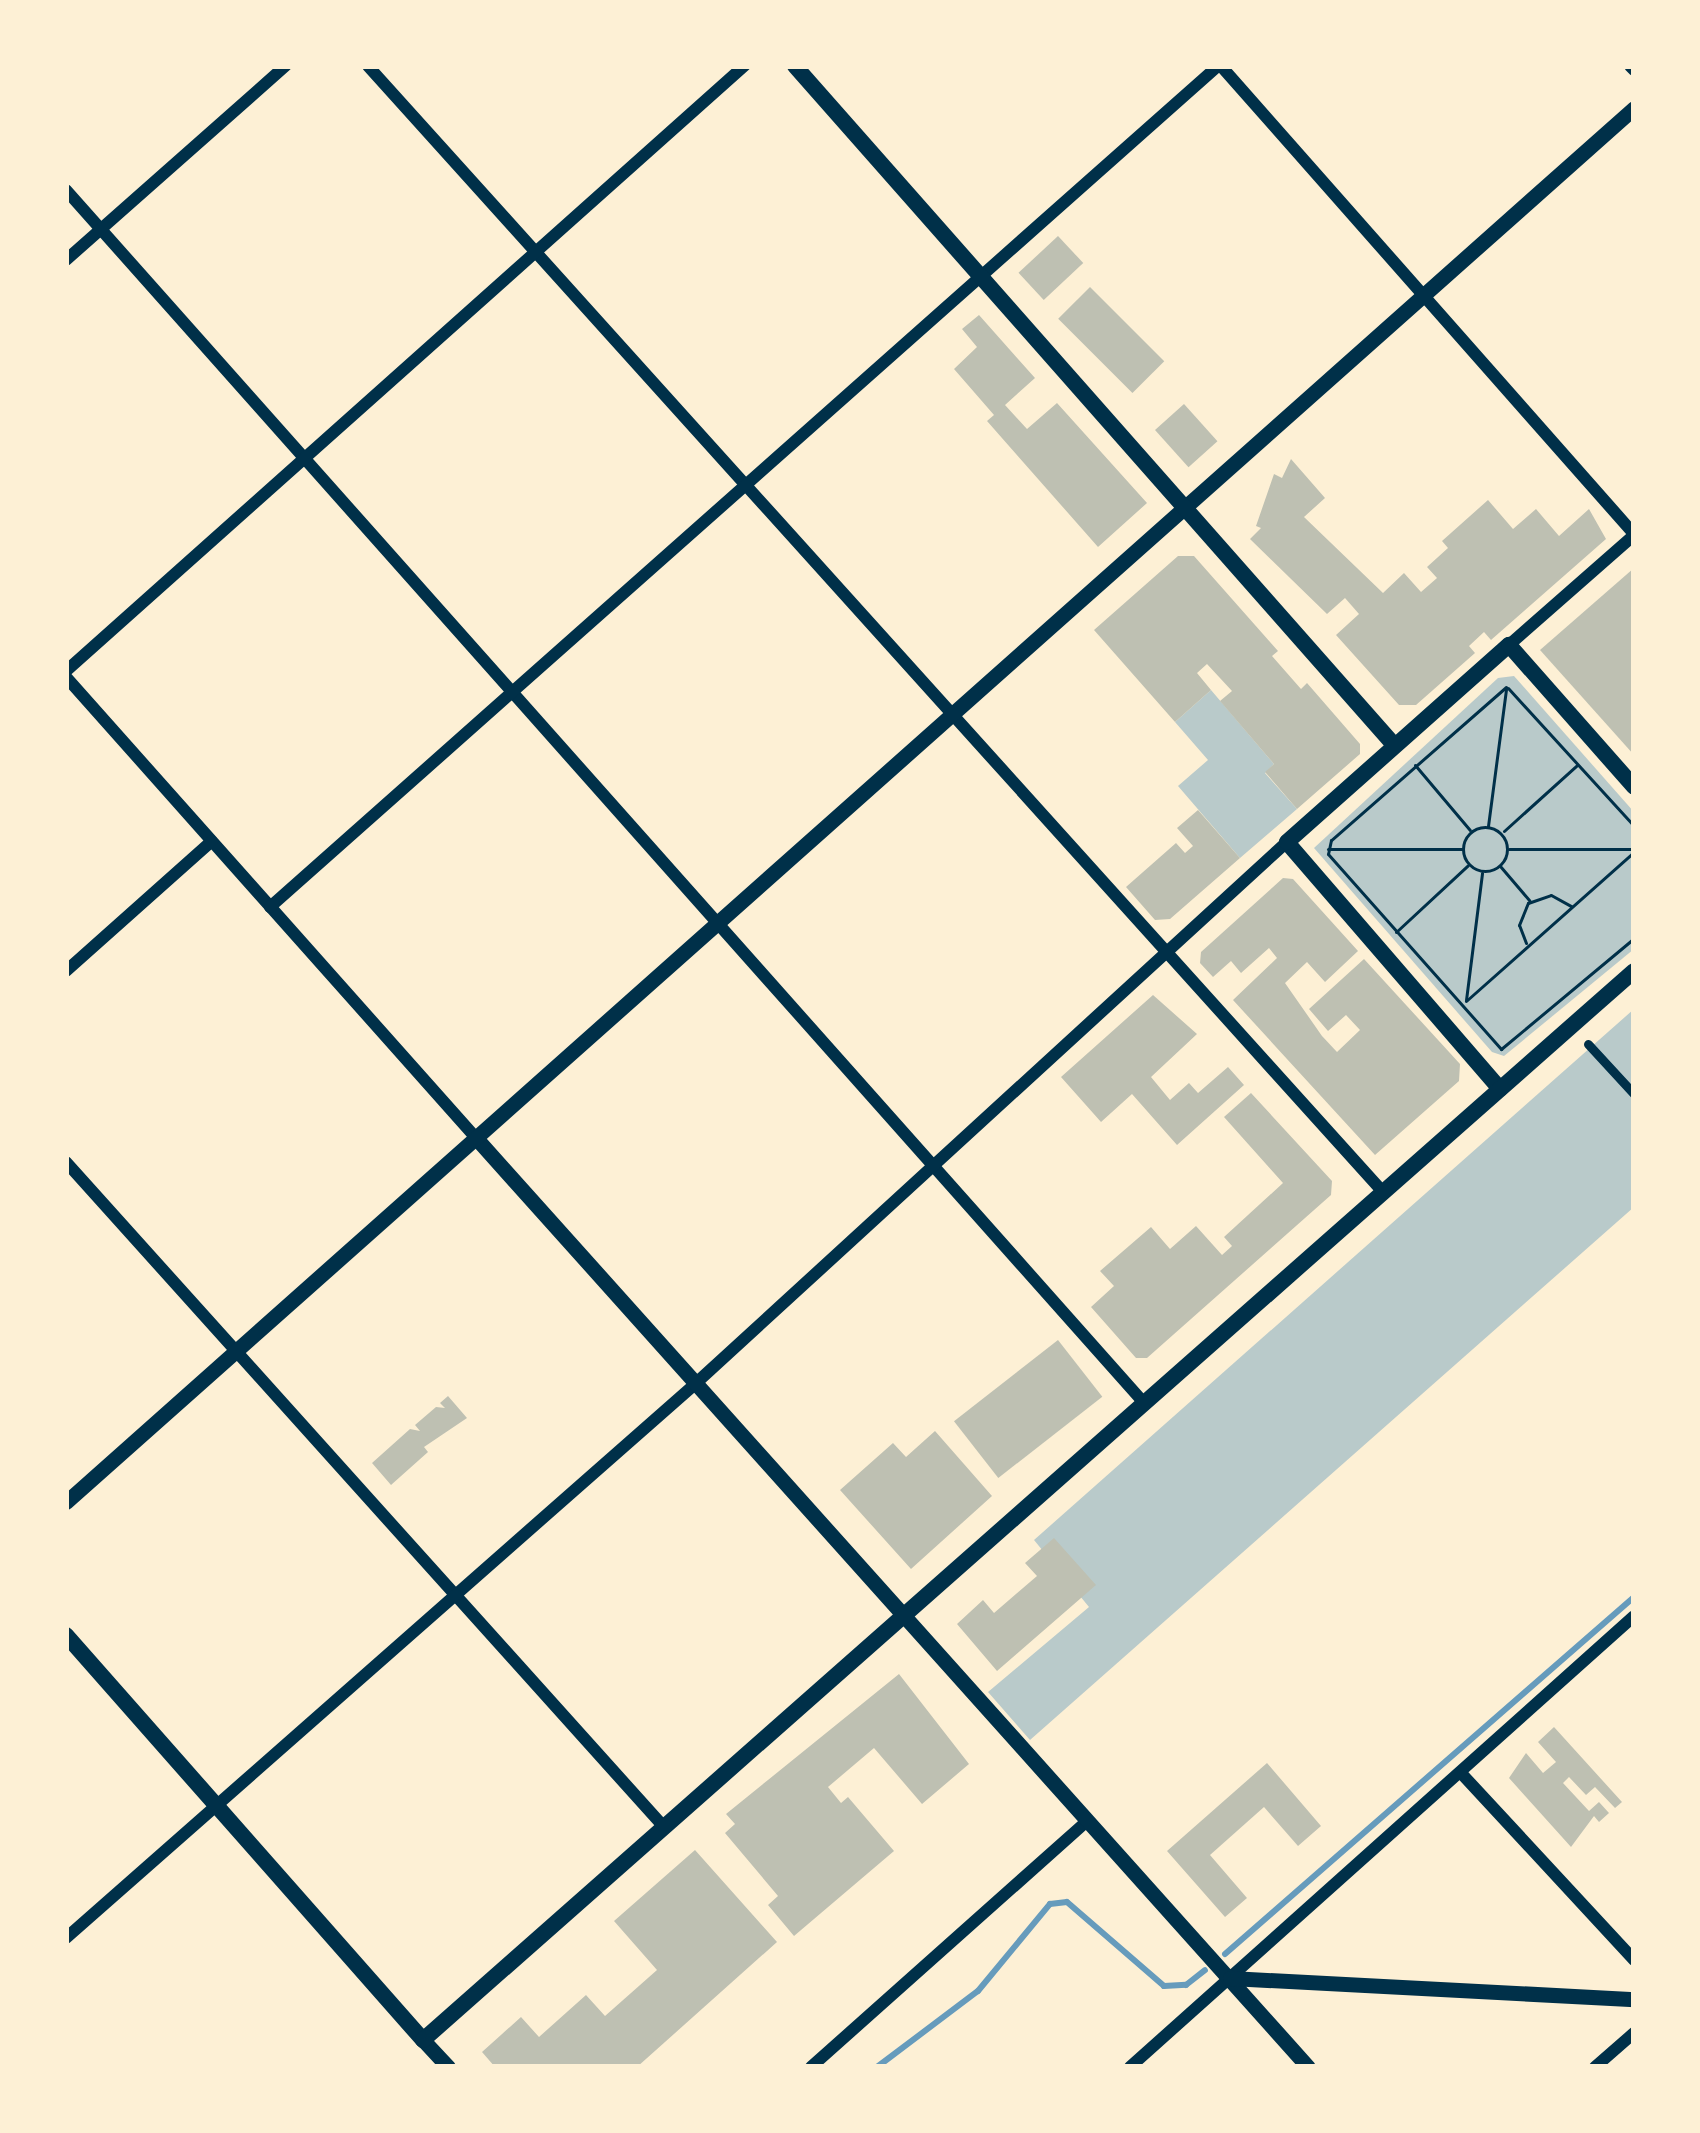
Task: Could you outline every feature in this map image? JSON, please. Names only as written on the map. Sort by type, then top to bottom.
[{"type":"main road","points":[[795,66],[1394,746]]},
{"type":"main road","points":[[1500,1089],[1287,842],[1509,645],[1634,787]]},
{"type":"main road","points":[[66,1635],[423,2040],[1634,970]]},
{"type":"street","points":[[66,260],[285,66]]},
{"type":"street","points":[[368,66],[1383,1192]]},
{"type":"street","points":[[744,66],[66,674],[1308,2067]]},
{"type":"street","points":[[270,907],[1220,66],[1634,534],[1509,645]]},
{"type":"street","points":[[66,1502],[1634,108]]},
{"type":"street","points":[[66,190],[1144,1403]]},
{"type":"street","points":[[66,971],[212,841]]},
{"type":"street","points":[[66,1938],[218,1808],[452,1591],[695,1384],[1287,842]]},
{"type":"street","points":[[1588,1044],[1634,1094]]},
{"type":"street","points":[[66,1162],[664,1827]]},
{"type":"street","points":[[1130,2067],[1634,1616]]},
{"type":"street","points":[[1461,1773],[1634,1960]]},
{"type":"street","points":[[812,2067],[1087,1821]]},
{"type":"street","points":[[1230,1978],[1634,1999]]},
{"type":"street","points":[[1595,2067],[1634,2033]]},
{"type":"street","points":[[423,2040],[448,2067]]},
{"type":"path","points":[[1506,687],[1634,826]]},
{"type":"path","points":[[1327,849],[1506,687]]},
{"type":"path","points":[[1488,826],[1506,687]]},
{"type":"path","points":[[1502,834],[1578,763]]},
{"type":"path","points":[[1415,765],[1471,832]]},
{"type":"path","points":[[1488,826],[1502,834],[1508,849],[1500,866],[1482,871],[1469,864],[1463,849],[1471,832],[1488,826]]},
{"type":"path","points":[[1327,849],[1463,849]]},
{"type":"path","points":[[1327,849],[1498,1046],[1510,1048],[1634,938]]},
{"type":"path","points":[[1508,849],[1634,850]]},
{"type":"path","points":[[1466,1001],[1634,850]]},
{"type":"path","points":[[1396,932],[1469,864]]},
{"type":"path","points":[[1500,866],[1530,901]]},
{"type":"path","points":[[1465,1010],[1482,871]]},
{"type":"path","points":[[1529,946],[1519,925],[1530,901],[1551,895],[1572,907]]},
{"type":"shaded area","points":[[1514,676],[1634,812],[1634,949],[1504,1056],[1492,1052],[1314,848],[1498,678]]},
{"type":"shaded area","points":[[1211,690],[1274,764],[1265,773],[1297,809],[1240,858],[1178,786],[1208,760],[1175,722]]},
{"type":"shaded area","points":[[1634,1009],[1634,1207],[1030,1740],[988,1692],[1089,1607],[1034,1540]]},
{"type":"building","points":[[1058,236],[1083,263],[1044,300],[1019,273]]},
{"type":"building","points":[[1090,287],[1164,361],[1132,393],[1058,319]]},
{"type":"building","points":[[979,315],[1035,378],[1005,405],[1027,429],[1057,403],[1147,503],[1098,547],[987,421],[994,415],[954,369],[977,347],[962,329]]},
{"type":"building","points":[[1184,404],[1217,441],[1188,467],[1155,430]]},
{"type":"building","points":[[1291,459],[1325,498],[1304,517],[1383,593],[1404,573],[1421,592],[1437,578],[1427,567],[1448,548],[1442,541],[1488,500],[1513,529],[1536,509],[1559,536],[1589,509],[1606,539],[1491,640],[1484,632],[1469,646],[1475,653],[1416,705],[1399,705],[1336,635],[1359,614],[1345,598],[1327,614],[1250,539],[1261,528],[1256,526],[1274,474],[1282,478]]},
{"type":"building","points":[[1178,556],[1194,556],[1278,651],[1272,656],[1301,689],[1307,683],[1360,744],[1360,754],[1297,809],[1265,772],[1274,764],[1220,701],[1232,691],[1207,664],[1197,673],[1211,690],[1175,722],[1094,630]]},
{"type":"building","points":[[1634,568],[1634,755],[1540,650]]},
{"type":"building","points":[[1198,810],[1240,858],[1170,919],[1155,920],[1126,887],[1176,843],[1185,853],[1193,846],[1177,828]]},
{"type":"building","points":[[1283,878],[1293,879],[1358,951],[1325,982],[1307,962],[1285,983],[1337,1052],[1360,1030],[1346,1015],[1328,1031],[1309,1009],[1364,959],[1460,1064],[1459,1081],[1375,1155],[1233,1000],[1277,958],[1269,948],[1241,973],[1231,961],[1213,977],[1200,963],[1201,952]]},
{"type":"building","points":[[1153,995],[1197,1034],[1151,1077],[1170,1100],[1189,1083],[1198,1093],[1228,1067],[1244,1085],[1177,1145],[1132,1094],[1101,1122],[1061,1077]]},
{"type":"building","points":[[1251,1093],[1332,1181],[1331,1195],[1147,1358],[1136,1358],[1091,1307],[1114,1286],[1100,1271],[1151,1227],[1170,1249],[1196,1226],[1222,1255],[1232,1246],[1224,1237],[1283,1183],[1224,1117]]},
{"type":"building","points":[[1058,1340],[1102,1397],[998,1478],[954,1421]]},
{"type":"building","points":[[448,1396],[467,1418],[424,1447],[428,1452],[391,1485],[372,1463],[410,1429],[420,1431],[415,1425],[436,1407],[445,1408],[440,1403]]},
{"type":"building","points":[[935,1431],[992,1496],[911,1569],[840,1490],[893,1443],[906,1457]]},
{"type":"building","points":[[1054,1538],[1096,1585],[997,1671],[957,1624],[983,1600],[994,1613],[1037,1576],[1025,1563]]},
{"type":"building","points":[[899,1674],[969,1764],[922,1804],[874,1748],[828,1787],[841,1803],[848,1797],[894,1851],[794,1936],[768,1905],[778,1896],[725,1833],[735,1824],[726,1814]]},
{"type":"building","points":[[1554,1727],[1622,1802],[1615,1808],[1595,1787],[1586,1795],[1569,1777],[1563,1783],[1589,1811],[1599,1802],[1609,1813],[1599,1822],[1594,1816],[1571,1847],[1509,1778],[1526,1753],[1543,1773],[1556,1762],[1538,1742]]},
{"type":"building","points":[[1267,1763],[1321,1826],[1298,1846],[1264,1807],[1210,1855],[1247,1898],[1225,1917],[1167,1851]]},
{"type":"building","points":[[695,1850],[777,1942],[637,2067],[495,2067],[482,2052],[521,2017],[539,2037],[586,1995],[605,2016],[657,1970],[614,1921]]},
{"type":"waterway","points":[[1225,1954],[1634,1597]]},
{"type":"waterway","points":[[877,2067],[978,1991],[1050,1904],[1067,1902],[1164,1986],[1186,1985],[1205,1970]]}]
